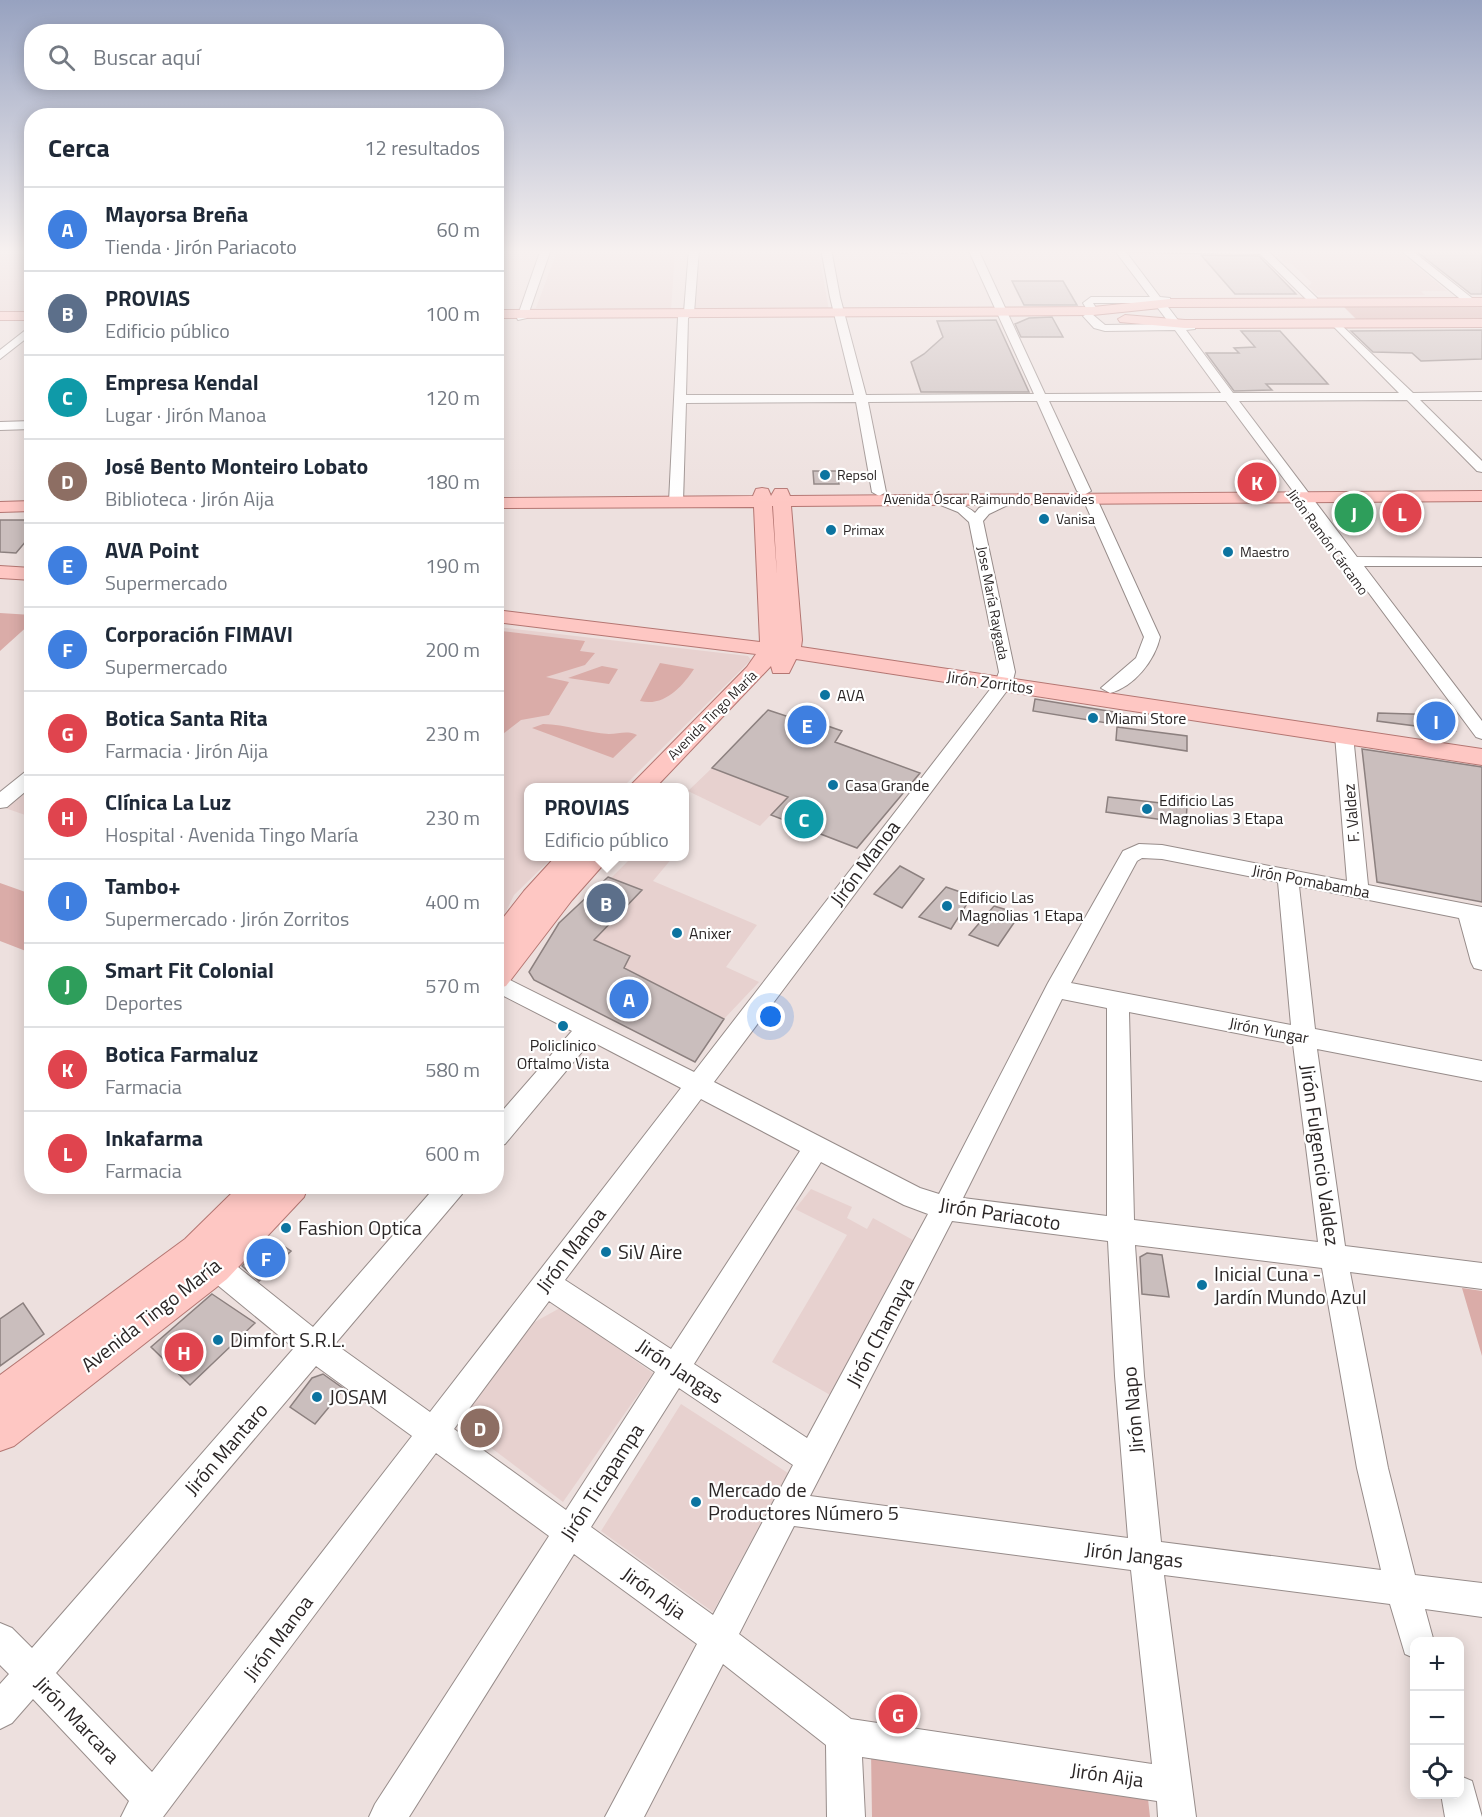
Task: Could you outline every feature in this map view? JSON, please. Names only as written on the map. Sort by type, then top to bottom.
[{"type":"main road","name":"Avenida Óscar Raimundo Benavides","points":[[1298,494],[1482,489]]},
{"type":"main road","name":"Avenida Óscar Raimundo Benavides","points":[[771,497],[879,492],[1482,496]]},
{"type":"main road","name":"Avenida Óscar Raimundo Benavides","points":[[504,496],[935,500],[1087,495]]},
{"type":"main road","points":[[771,497],[781,645]]},
{"type":"main road","name":"Avenida Óscar Raimundo Benavides","points":[[504,504],[676,498]]},
{"type":"main road","points":[[0,500],[24,499]]},
{"type":"main road","points":[[0,507],[24,506]]},
{"type":"main road","points":[[0,563],[24,564]]},
{"type":"main road","points":[[0,572],[24,574]]},
{"type":"main road","name":"Jirón Zorritos","points":[[504,606],[1005,678],[1344,735],[1481,747]]},
{"type":"main road","name":"Jirón Zorritos","points":[[504,617],[781,645]]},
{"type":"main road","name":"Avenida Tingo María","points":[[645,783],[781,645]]},
{"type":"main road","name":"Avenida Tingo María","points":[[671,783],[777,673],[781,645]]},
{"type":"main road","name":"Jirón Zorritos","points":[[1005,678],[1110,688],[1481,747]]},
{"type":"main road","points":[[504,937],[533,898],[567,861]]},
{"type":"main road","points":[[504,969],[557,899],[593,861]]},
{"type":"main road","name":"Avenida Tingo María","points":[[206,1259],[256,1194]]},
{"type":"main road","name":"Avenida Tingo María","points":[[0,1432],[103,1338],[206,1259],[283,1194]]},
{"type":"main road","name":"Avenida Tingo María","points":[[0,1398],[103,1338]]},
{"type":"street","points":[[676,498],[685,334]]},
{"type":"street","points":[[845,334],[861,398],[879,492]]},
{"type":"street","points":[[1011,334],[1152,637],[1150,651],[1140,666],[1110,688]]},
{"type":"street","name":"Jirón Ramón Cárcamo","points":[[1180,334],[1426,667]]},
{"type":"street","points":[[1348,334],[1482,468]]},
{"type":"street","points":[[0,356],[24,335]]},
{"type":"street","points":[[680,399],[1482,396]]},
{"type":"street","points":[[0,426],[24,425]]},
{"type":"street","name":"Jirón Ramón Cárcamo","points":[[1298,494],[1354,561],[1481,747]]},
{"type":"street","points":[[935,500],[963,509],[976,521],[984,511],[1009,499]]},
{"type":"street","name":"Jose María Raygada","points":[[976,521],[1005,678]]},
{"type":"street","points":[[1354,561],[1482,562]]},
{"type":"street","name":"Jirón Manoa","points":[[147,1808],[435,1432],[1005,678]]},
{"type":"street","name":"F. Valdez","points":[[1344,735],[1358,890]]},
{"type":"street","points":[[0,802],[24,782]]},
{"type":"street","name":"Jirón Pomabamba","points":[[1139,851],[1162,852],[1475,913]]},
{"type":"street","name":"Jirón Chamaya","points":[[624,1817],[945,1208],[1056,989],[1124,864],[1139,851]]},
{"type":"street","name":"Jirón Fulgencio Valdez","points":[[1288,876],[1302,1036],[1335,1258],[1367,1445],[1416,1637]]},
{"type":"street","points":[[1475,913],[1482,962]]},
{"type":"street","name":"Jirón Pariacoto","points":[[504,983],[914,1197],[945,1208],[1482,1276]]},
{"type":"street","name":"Jirón Yungar","points":[[1056,989],[1482,1071]]},
{"type":"street","name":"Jirón Napo","points":[[1118,1001],[1117,1120],[1121,1231],[1146,1556],[1175,1801]]},
{"type":"street","points":[[504,1127],[589,1028]]},
{"type":"street","name":"Jirón Ticapampa","points":[[388,1817],[816,1147]]},
{"type":"street","name":"Jirón Mantaro","points":[[0,1711],[446,1194]]},
{"type":"street","name":"Jirón Aija","points":[[206,1259],[315,1347],[718,1639],[844,1736],[1175,1801]]},
{"type":"street","name":"Jirón Jangas","points":[[546,1283],[813,1460]]},
{"type":"street","name":"Jirón Jangas","points":[[786,1509],[1482,1600]]},
{"type":"street","name":"Jirón Marcara","points":[[0,1640],[32,1673],[147,1808]]},
{"type":"street","points":[[844,1736],[846,1817]]},
{"type":"street","points":[[1460,1799],[1464,1817]]},
{"type":"shaded area","points":[[0,613],[24,614],[24,629],[0,651]]},
{"type":"shaded area","points":[[504,628],[748,656],[751,660],[627,783],[524,783],[524,861],[549,861],[514,895],[504,916]]},
{"type":"shaded area","points":[[504,631],[585,641],[580,651],[595,653],[585,665],[546,677],[569,682],[549,715],[521,720],[504,733]]},
{"type":"shaded area","points":[[660,663],[694,669],[672,694],[657,701],[640,701]]},
{"type":"shaded area","points":[[602,666],[618,669],[609,684],[568,678]]},
{"type":"shaded area","points":[[543,724],[609,734],[626,732],[637,735],[613,758],[532,728]]},
{"type":"shaded area","points":[[712,768],[788,797],[760,826],[689,790]]},
{"type":"shaded area","points":[[24,791],[24,815],[5,808]]},
{"type":"shaded area","name":"Anixer","points":[[628,861],[670,861],[653,881],[757,925],[726,967],[759,982],[724,1019],[624,968],[629,956],[594,940],[642,891],[611,878]]},
{"type":"shaded area","points":[[0,883],[24,892],[24,950],[0,941]]},
{"type":"shaded area","points":[[811,1189],[852,1207],[847,1218],[867,1229],[873,1218],[913,1240],[862,1343],[832,1396],[772,1362],[847,1235],[795,1209]]},
{"type":"shaded area","points":[[1462,1288],[1482,1291],[1482,1356]]},
{"type":"shaded area","points":[[560,1308],[653,1373],[563,1502],[457,1422],[531,1324]]},
{"type":"shaded area","name":"Mercado de Productores Número 5","points":[[681,1404],[788,1473],[713,1612],[601,1531]]},
{"type":"shaded area","points":[[871,1751],[1147,1790],[1150,1817],[872,1817]]},
{"type":"building","points":[[942,334],[1002,334],[1029,392],[921,392],[911,362],[943,337]]},
{"type":"building","points":[[1020,334],[1061,334],[1063,337],[1021,337]]},
{"type":"building","points":[[1243,334],[1283,334],[1328,384],[1266,384],[1272,390],[1234,391],[1206,353],[1239,353],[1234,348],[1255,347]]},
{"type":"building","points":[[1354,334],[1482,334],[1482,359],[1421,361],[1412,353],[1373,352]]},
{"type":"building","name":"Repsol","points":[[813,471],[837,471],[839,484],[814,484]]},
{"type":"building","points":[[0,520],[24,520],[24,544],[16,553],[0,552]]},
{"type":"building","name":"Miami Store","points":[[1035,699],[1114,712],[1113,724],[1033,711]]},
{"type":"building","name":"Casa Grande","points":[[768,710],[795,719],[799,716],[842,731],[835,742],[920,773],[857,848],[771,815],[788,797],[712,768]]},
{"type":"building","points":[[1378,713],[1443,715],[1455,731],[1377,721]]},
{"type":"building","name":"Edificio Las Magnolias 3 Etapa","points":[[1117,727],[1187,736],[1187,751],[1116,740]]},
{"type":"building","points":[[1362,749],[1482,767],[1482,902],[1377,882]]},
{"type":"building","name":"Edificio Las Magnolias 3 Etapa","points":[[1108,797],[1187,806],[1186,823],[1106,812]]},
{"type":"building","name":"Edificio Las Magnolias 1 Etapa","points":[[900,866],[924,879],[902,908],[874,894]]},
{"type":"building","points":[[608,877],[642,890],[594,940],[630,956],[624,968],[724,1019],[695,1062],[534,980],[529,972],[559,923]]},
{"type":"building","name":"Edificio Las Magnolias 1 Etapa","points":[[946,887],[972,896],[951,929],[919,917]]},
{"type":"building","name":"Edificio Las Magnolias 1 Etapa","points":[[994,906],[1020,914],[998,946],[969,935]]},
{"type":"building","points":[[270,1237],[291,1251],[259,1281],[242,1266]]},
{"type":"building","points":[[1147,1253],[1162,1255],[1169,1297],[1142,1294],[1140,1257]]},
{"type":"building","points":[[212,1294],[255,1323],[190,1385],[151,1347]]},
{"type":"building","points":[[23,1303],[44,1334],[0,1366],[0,1319]]},
{"type":"building","name":"JOSAM","points":[[323,1374],[344,1389],[315,1424],[290,1407],[312,1378]]},
{"type":"building","points":[[476,1410],[496,1424],[483,1442],[469,1433],[467,1423]]},
{"type":"place","name":"Repsol","points":[[825,475]]},
{"type":"place","name":"Botica Farmaluz","points":[[1257,482]]},
{"type":"place","name":"Smart Fit Colonial","points":[[1354,513]]},
{"type":"place","name":"Inkafarma","points":[[1402,513]]},
{"type":"place","name":"Vanisa","points":[[1044,519]]},
{"type":"place","name":"Primax","points":[[831,530]]},
{"type":"place","name":"Maestro","points":[[1228,552]]},
{"type":"place","name":"AVA","points":[[825,695]]},
{"type":"place","name":"Miami Store","points":[[1093,718]]},
{"type":"place","name":"Tambo+","points":[[1436,721]]},
{"type":"place","name":"AVA Point","points":[[807,725]]},
{"type":"place","name":"Casa Grande","points":[[833,785]]},
{"type":"place","name":"Edificio Las Magnolias 3 Etapa","points":[[1147,809]]},
{"type":"place","name":"Empresa Kendal","points":[[804,819]]},
{"type":"place","name":"PROVIAS","points":[[606,903]]},
{"type":"place","name":"Edificio Las Magnolias 1 Etapa","points":[[947,906]]},
{"type":"place","name":"Anixer","points":[[677,933]]},
{"type":"place","name":"Mayorsa Breña","points":[[629,999]]},
{"type":"place","name":"Policlinico Oftalmo Vista","points":[[563,1026]]},
{"type":"place","name":"Fashion Optica","points":[[286,1228]]},
{"type":"place","name":"SiV Aire","points":[[606,1252]]},
{"type":"place","name":"Corporación FIMAVI","points":[[266,1258]]},
{"type":"place","name":"Inicial Cuna - Jardín Mundo Azul","points":[[1202,1285]]},
{"type":"place","name":"Dimfort S.R.L.","points":[[218,1340]]},
{"type":"place","name":"Clínica La Luz","points":[[184,1352]]},
{"type":"place","name":"JOSAM","points":[[317,1397]]},
{"type":"place","name":"José Bento Monteiro Lobato","points":[[480,1428]]},
{"type":"place","name":"Mercado de Productores Número 5","points":[[696,1502]]},
{"type":"place","name":"Botica Santa Rita","points":[[898,1714]]}]
